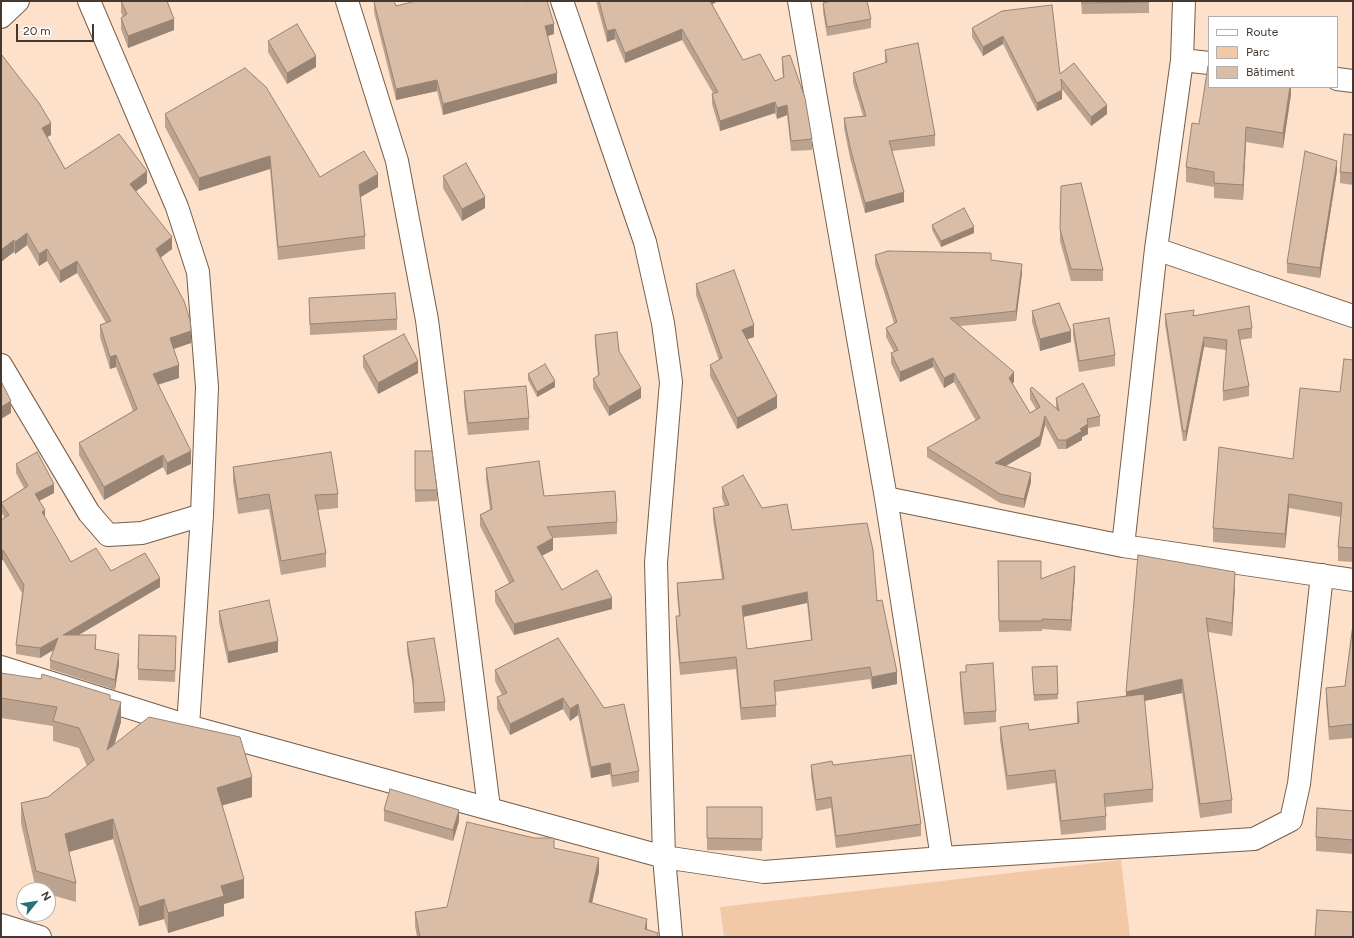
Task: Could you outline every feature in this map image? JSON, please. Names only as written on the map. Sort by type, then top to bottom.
[{"type":"street","points":[[1,17],[18,1]]},
{"type":"street","points":[[89,1],[177,207],[198,272],[207,387],[202,515],[188,726]]},
{"type":"street","points":[[347,1],[397,160],[427,320],[489,808]]},
{"type":"street","points":[[562,1],[645,242],[663,323],[671,382],[656,563],[664,857],[671,937]]},
{"type":"street","points":[[799,1],[886,498],[942,858]]},
{"type":"street","points":[[1122,546],[1156,249],[1182,60],[1184,1]]},
{"type":"street","points":[[1182,60],[1208,63]]},
{"type":"street","points":[[1338,79],[1353,81]]},
{"type":"street","points":[[1156,249],[1353,316]]},
{"type":"street","points":[[1,365],[89,513],[108,535],[142,533],[202,515]]},
{"type":"street","points":[[886,498],[1122,546],[1353,580]]},
{"type":"street","points":[[1,667],[188,726],[664,857],[764,872],[942,858],[1254,839],[1291,820],[1299,784],[1322,575]]},
{"type":"street","points":[[1,925],[40,937]]},
{"type":"green space","points":[[1121,860],[1130,937],[724,937],[720,907]]},
{"type":"building","points":[[121,1],[167,1],[174,19],[128,36],[121,18],[127,14]]},
{"type":"building","points":[[394,1],[396,6],[416,1],[547,1],[554,24],[545,26],[557,73],[443,104],[437,80],[396,89],[374,2]]},
{"type":"building","points":[[599,1],[710,1],[743,60],[760,54],[775,81],[784,77],[782,57],[790,55],[805,98],[812,139],[791,141],[787,105],[777,108],[775,102],[720,121],[712,94],[718,92],[682,29],[625,53],[615,29],[607,31]]},
{"type":"building","points":[[832,1],[867,1],[871,19],[827,27],[823,3]]},
{"type":"building","points":[[1082,1],[1149,1],[1149,2],[1082,3]]},
{"type":"building","points":[[1052,5],[1060,74],[1074,63],[1107,105],[1091,117],[1061,79],[1062,90],[1037,103],[1003,36],[983,47],[972,28],[1002,11]]},
{"type":"building","points":[[297,24],[316,56],[287,73],[268,41]]},
{"type":"building","points":[[918,43],[935,135],[889,141],[904,192],[865,203],[844,118],[866,116],[853,73],[887,62],[885,50]]},
{"type":"building","points":[[1,54],[39,103],[51,123],[42,128],[65,169],[119,134],[147,171],[130,184],[172,237],[156,249],[184,301],[190,320],[191,331],[170,338],[179,365],[153,374],[191,451],[167,463],[163,455],[104,487],[79,443],[137,409],[116,355],[110,357],[100,325],[111,321],[77,261],[60,271],[47,249],[39,254],[27,233],[15,242],[14,240],[1,250]]},
{"type":"building","points":[[1208,66],[1208,88],[1290,88],[1283,133],[1246,127],[1243,185],[1214,183],[1214,172],[1186,167],[1192,123],[1199,124]]},
{"type":"building","points":[[245,68],[266,87],[320,177],[364,151],[378,174],[359,185],[365,236],[278,247],[270,156],[199,178],[165,114]]},
{"type":"building","points":[[1344,134],[1353,135],[1353,173],[1340,172]]},
{"type":"building","points":[[1305,151],[1337,161],[1320,268],[1287,263]]},
{"type":"building","points":[[466,163],[485,197],[462,209],[443,176]]},
{"type":"building","points":[[1081,183],[1103,270],[1071,269],[1060,229],[1061,186]]},
{"type":"building","points":[[964,208],[974,227],[941,241],[932,225]]},
{"type":"building","points":[[888,251],[991,253],[991,260],[1022,264],[1016,311],[950,318],[1014,372],[1009,378],[1030,413],[1040,407],[1030,389],[1032,387],[1059,411],[1056,398],[1083,383],[1100,416],[1087,419],[1088,424],[1080,429],[1082,431],[1066,440],[1058,440],[1045,416],[1040,436],[995,463],[1031,473],[1024,499],[1000,494],[927,448],[980,418],[954,373],[944,378],[933,358],[900,372],[891,353],[898,350],[886,328],[897,322],[875,255]]},
{"type":"building","points":[[734,270],[754,325],[742,330],[777,396],[737,418],[710,365],[722,358],[696,284]]},
{"type":"building","points":[[395,293],[397,319],[310,324],[309,298]]},
{"type":"building","points":[[1059,303],[1071,331],[1040,339],[1032,311]]},
{"type":"building","points":[[1249,306],[1252,328],[1238,330],[1249,386],[1223,391],[1227,340],[1204,337],[1186,431],[1183,431],[1165,314],[1194,310],[1193,316]]},
{"type":"building","points":[[1109,318],[1115,355],[1079,361],[1073,324]]},
{"type":"building","points":[[617,332],[619,351],[641,388],[609,407],[593,379],[599,375],[595,335]]},
{"type":"building","points":[[404,334],[418,361],[378,383],[363,356]]},
{"type":"building","points":[[1344,359],[1353,360],[1353,548],[1338,547],[1342,503],[1289,494],[1285,534],[1213,528],[1219,447],[1293,459],[1300,388],[1340,392]]},
{"type":"building","points":[[545,364],[555,381],[537,392],[528,374]]},
{"type":"building","points":[[1,381],[11,401],[1,407]]},
{"type":"building","points":[[526,386],[529,418],[468,423],[464,391]]},
{"type":"building","points":[[415,451],[432,451],[437,490],[415,490]]},
{"type":"building","points":[[37,452],[54,484],[35,494],[45,510],[42,512],[71,562],[96,548],[111,571],[145,553],[160,578],[63,635],[96,635],[95,649],[119,654],[115,680],[50,660],[58,638],[40,648],[16,645],[24,585],[3,550],[1,551],[1,520],[9,515],[1,503],[28,486],[16,464]]},
{"type":"building","points":[[331,452],[338,494],[315,495],[326,553],[281,561],[269,494],[238,499],[233,467]]},
{"type":"building","points":[[539,461],[544,496],[615,491],[617,522],[547,527],[553,538],[537,547],[562,590],[597,570],[612,598],[514,624],[495,591],[514,581],[480,515],[492,509],[486,468]]},
{"type":"building","points":[[743,475],[762,508],[787,504],[792,530],[867,523],[873,550],[877,601],[882,600],[897,672],[872,677],[870,667],[774,681],[776,705],[741,708],[736,657],[680,663],[676,616],[680,616],[677,583],[724,579],[713,508],[729,505],[722,487]],"holes":[[[807,592],[812,640],[747,649],[742,606]]]},
{"type":"building","points":[[1138,555],[1235,572],[1232,623],[1206,618],[1232,800],[1200,804],[1182,679],[1126,692]]},
{"type":"building","points":[[998,561],[1041,561],[1041,579],[1075,566],[1071,620],[1042,619],[1042,621],[999,621]]},
{"type":"building","points":[[269,600],[278,641],[228,652],[219,611]]},
{"type":"building","points":[[1353,624],[1353,724],[1329,727],[1326,688],[1345,686]]},
{"type":"building","points":[[139,635],[176,636],[175,671],[138,669]]},
{"type":"building","points":[[434,638],[445,702],[414,703],[413,679],[407,642]]},
{"type":"building","points":[[558,638],[604,708],[624,704],[639,771],[612,776],[610,763],[591,767],[578,704],[570,709],[563,698],[510,724],[497,697],[507,693],[495,670]]},
{"type":"building","points":[[993,663],[996,711],[964,713],[960,672],[966,672],[966,665]]},
{"type":"building","points":[[1057,666],[1058,694],[1034,695],[1032,667]]},
{"type":"building","points":[[1,673],[41,679],[42,674],[110,695],[110,699],[121,702],[107,750],[149,717],[240,737],[252,777],[217,788],[244,879],[221,886],[224,896],[168,913],[164,899],[139,907],[113,819],[65,834],[76,883],[36,871],[21,803],[48,797],[94,760],[79,728],[53,721],[57,707],[1,698]]},
{"type":"building","points":[[1144,694],[1153,789],[1104,794],[1106,816],[1061,821],[1055,770],[1007,776],[1000,727],[1028,723],[1029,730],[1079,723],[1077,702]]},
{"type":"building","points":[[911,755],[921,824],[836,836],[831,797],[816,800],[811,765],[832,761],[833,765]]},
{"type":"building","points":[[390,789],[459,810],[453,830],[384,810]]},
{"type":"building","points":[[707,807],[762,807],[762,839],[707,838]]},
{"type":"building","points":[[1317,808],[1353,811],[1353,840],[1316,837]]},
{"type":"building","points":[[467,822],[534,838],[554,838],[554,848],[599,858],[589,902],[647,919],[645,929],[658,933],[657,937],[420,937],[415,912],[447,907]]},
{"type":"building","points":[[1317,910],[1353,912],[1353,937],[1315,937]]}]
